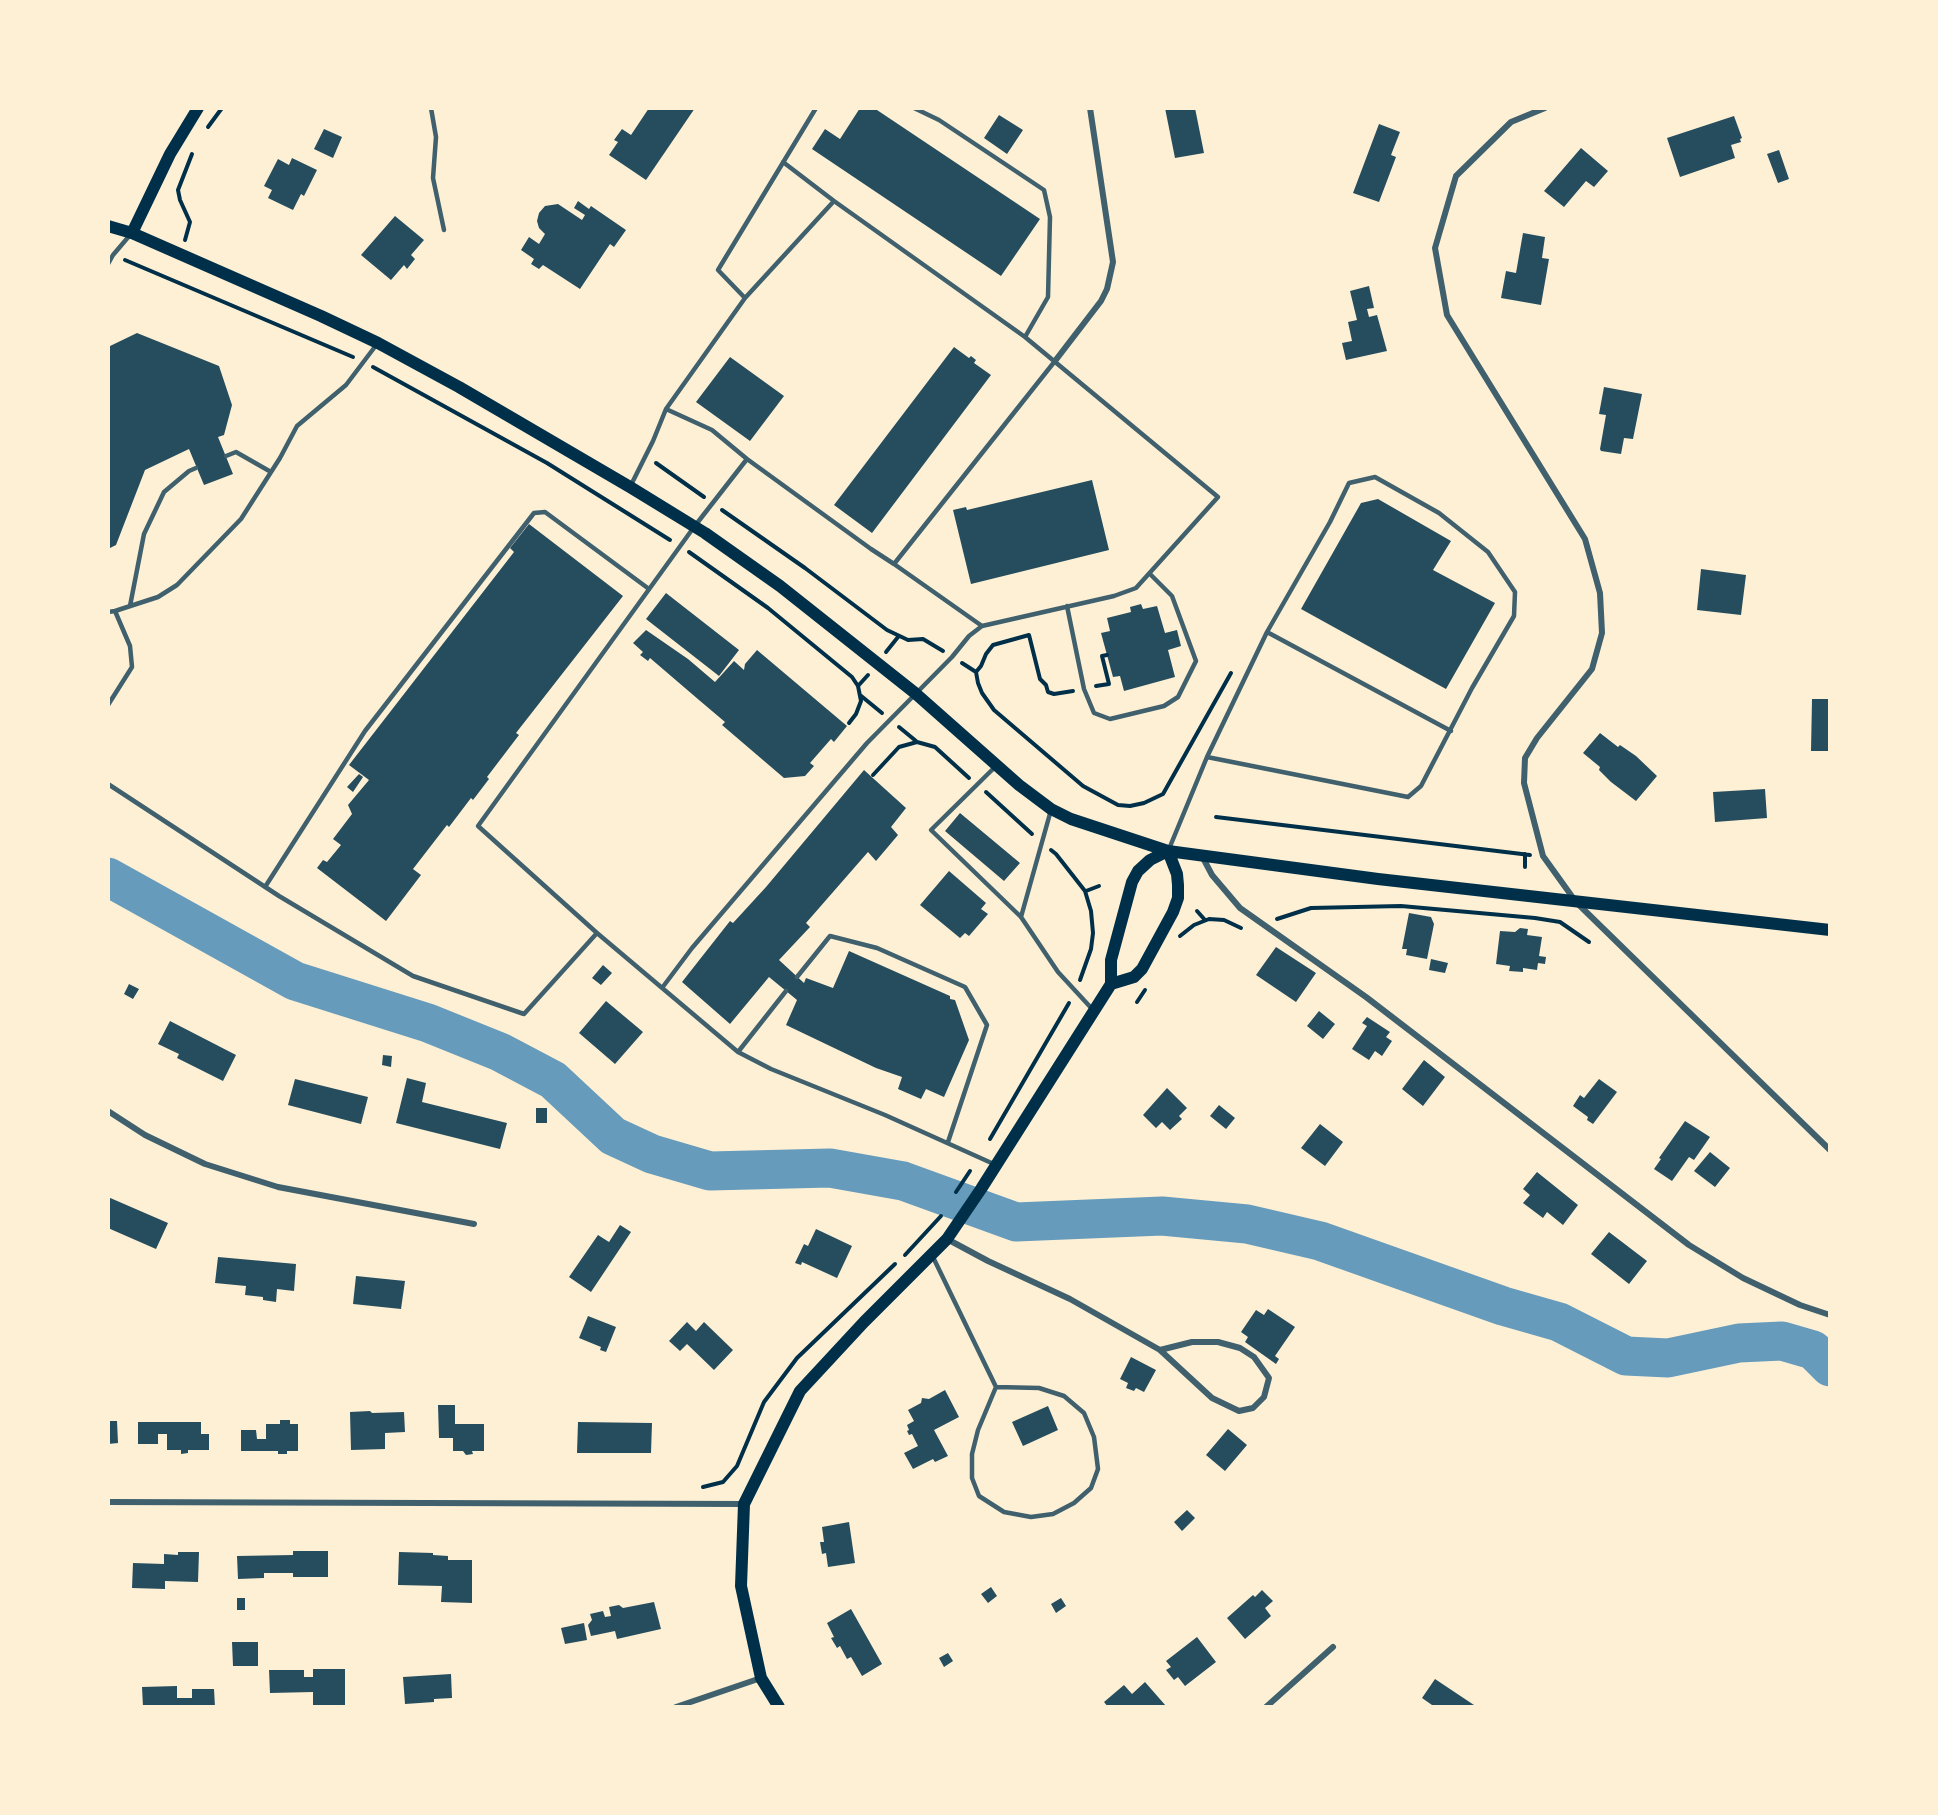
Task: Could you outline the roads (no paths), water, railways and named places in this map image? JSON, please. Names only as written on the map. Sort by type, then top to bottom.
[{"type":"main road","points":[[132,233],[170,154],[198,108]]},
{"type":"main road","points":[[108,226],[132,233],[378,343],[459,387],[630,487],[694,527],[780,586],[915,693],[996,766],[1051,809],[1071,819],[1168,851],[1576,902],[1830,930]]},
{"type":"main road","points":[[1111,984],[1134,976],[1142,969],[1173,912],[1178,898],[1178,885],[1177,874],[1168,851]]},
{"type":"main road","points":[[779,1707],[761,1678],[741,1586],[744,1504],[800,1391],[864,1322],[947,1239],[981,1189],[1111,984],[1111,960],[1132,882],[1138,871],[1150,860],[1168,851]]},
{"type":"street","points":[[1055,361],[1101,301],[1107,289],[1113,262],[1090,108]]},
{"type":"street","points":[[1545,108],[1511,122],[1456,176],[1435,248],[1447,315],[1585,539],[1600,593],[1602,633],[1592,669],[1537,738],[1525,758],[1524,783],[1543,856],[1576,902],[1830,1150]]},
{"type":"street","points":[[1202,855],[1212,875],[1240,908],[1366,997],[1689,1245],[1743,1278],[1800,1305],[1830,1315]]},
{"type":"street","points":[[108,1111],[145,1135],[205,1164],[278,1187],[474,1224]]},
{"type":"street","points":[[947,1239],[1070,1299],[1160,1350],[1212,1398],[1239,1411],[1253,1408],[1264,1396],[1269,1378],[1254,1357],[1240,1348],[1218,1342],[1192,1342],[1160,1350]]},
{"type":"street","points":[[108,1502],[744,1504]]},
{"type":"street","points":[[1266,1707],[1333,1647]]},
{"type":"street","points":[[676,1707],[761,1678]]},
{"type":"lane","points":[[431,108],[436,137],[433,178],[444,230]]},
{"type":"lane","points":[[745,298],[718,270],[816,108]]},
{"type":"lane","points":[[914,108],[939,120],[1044,190],[1050,217],[1048,297],[1025,337]]},
{"type":"lane","points":[[662,988],[692,948],[867,743],[952,657],[969,636],[982,626],[1114,596],[1136,588],[1218,497],[1025,337],[783,162]]},
{"type":"lane","points":[[630,487],[666,409],[745,298],[834,201]]},
{"type":"lane","points":[[108,264],[132,233]]},
{"type":"lane","points":[[108,612],[158,597],[177,585],[241,519],[297,426],[346,385],[378,343]]},
{"type":"lane","points":[[894,564],[1055,361]]},
{"type":"lane","points":[[666,409],[712,430],[747,459],[982,626]]},
{"type":"lane","points":[[226,456],[236,452],[271,472]]},
{"type":"lane","points":[[747,459],[680,546],[478,826],[597,933],[738,1052],[780,1073],[948,1142],[996,1165]]},
{"type":"lane","points":[[130,606],[144,534],[164,492],[196,468]]},
{"type":"lane","points":[[1168,851],[1207,757],[1267,632],[1350,483],[1375,477],[1439,513],[1488,552],[1515,592],[1514,616],[1420,786],[1408,797],[1207,757]]},
{"type":"lane","points":[[264,887],[365,731],[534,513],[545,513],[649,590]]},
{"type":"lane","points":[[1067,606],[1084,689],[1094,713],[1110,719],[1164,706],[1178,697],[1196,661],[1172,596],[1150,574]]},
{"type":"lane","points":[[108,705],[132,667],[130,646],[115,611]]},
{"type":"lane","points":[[1267,632],[1450,731]]},
{"type":"lane","points":[[996,766],[931,830],[1021,917],[1058,972],[1094,1011]]},
{"type":"lane","points":[[108,784],[264,887],[413,976],[524,1014],[597,933]]},
{"type":"lane","points":[[1021,917],[1051,809]]},
{"type":"lane","points":[[797,977],[830,936],[877,948],[965,987],[987,1025],[948,1142]]},
{"type":"lane","points":[[738,1052],[786,991]]},
{"type":"lane","points":[[932,1255],[996,1387],[978,1430],[972,1454],[972,1478],[979,1496],[1004,1512],[1031,1518],[1053,1514],[1074,1503],[1091,1488],[1098,1469],[1094,1437],[1084,1413],[1064,1396],[1039,1388],[996,1387]]},
{"type":"waterway","points":[[108,877],[295,981],[428,1023],[500,1052],[553,1080],[613,1136],[652,1154],[710,1171],[830,1168],[903,1181],[1016,1222],[1162,1216],[1247,1224],[1320,1241],[1503,1306],[1559,1322],[1626,1356],[1668,1358],[1739,1343],[1782,1341],[1813,1350],[1830,1367]]}]
